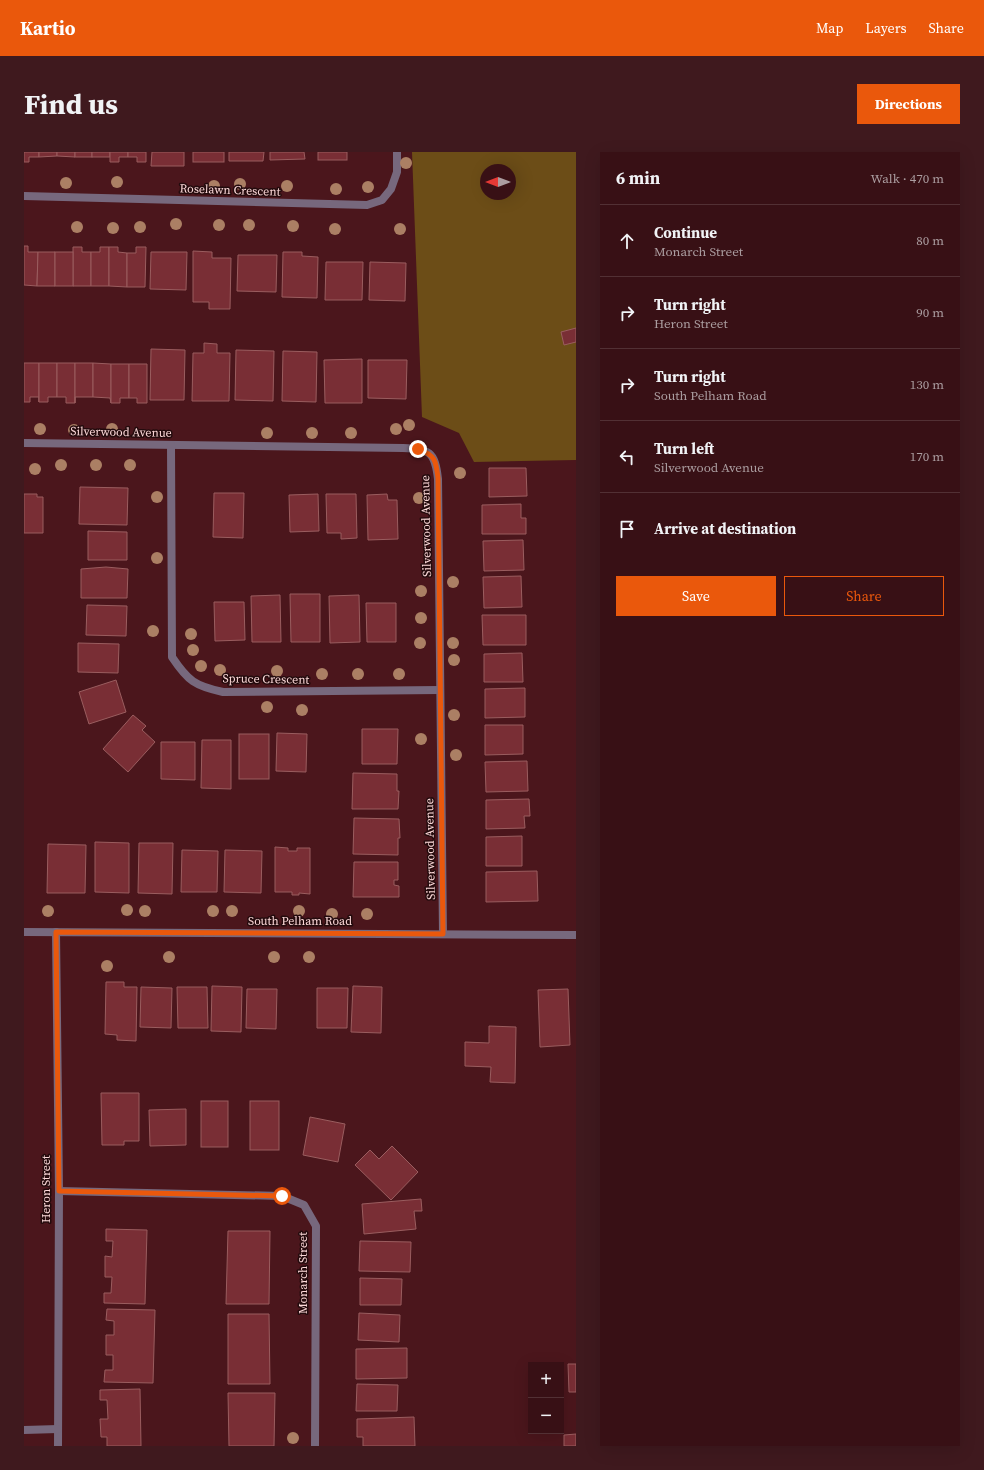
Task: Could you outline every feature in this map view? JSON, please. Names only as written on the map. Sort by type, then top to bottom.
[{"type":"street","name":"Roselawn Crescent","points":[[24,196],[367,205],[382,200],[390,189],[397,172],[397,152]]},
{"type":"street","name":"Silverwood Avenue","points":[[24,443],[403,448],[418,449],[430,453],[436,463],[438,478],[443,934]]},
{"type":"street","name":"Spruce Crescent","points":[[171,445],[172,657],[181,671],[189,679],[203,687],[223,692],[440,690]]},
{"type":"street","name":"South Pelham Road","points":[[24,932],[576,935]]},
{"type":"street","name":"Heron Street","points":[[56,932],[59,1191],[58,1446]]},
{"type":"street","name":"Monarch Street","points":[[59,1191],[282,1196],[304,1205],[316,1226],[315,1446]]},
{"type":"street","points":[[24,1430],[58,1429]]},
{"type":"shaded area","points":[[412,152],[576,152],[576,460],[474,462],[459,433],[422,417]]},
{"type":"building","points":[[24,152],[39,152],[39,157],[29,157],[29,162],[24,162]]},
{"type":"building","points":[[39,152],[57,152],[57,156],[39,157]]},
{"type":"building","points":[[57,152],[75,152],[75,157],[57,156]]},
{"type":"building","points":[[75,152],[92,152],[92,157],[75,157]]},
{"type":"building","points":[[92,152],[110,152],[110,157],[92,157]]},
{"type":"building","points":[[110,152],[128,152],[128,157],[119,157],[119,162],[110,162]]},
{"type":"building","points":[[128,152],[146,152],[146,162],[137,162],[137,157],[128,157]]},
{"type":"building","points":[[152,152],[184,152],[184,166],[151,166]]},
{"type":"building","points":[[193,152],[224,152],[224,162],[193,162]]},
{"type":"building","points":[[229,152],[264,152],[263,161],[229,161]]},
{"type":"building","points":[[270,152],[304,152],[305,159],[270,160]]},
{"type":"building","points":[[318,152],[347,152],[347,160],[318,160]]},
{"type":"building","points":[[24,246],[28,246],[28,252],[38,252],[37,286],[24,285]]},
{"type":"building","points":[[73,247],[82,247],[82,252],[91,252],[91,286],[73,286]]},
{"type":"building","points":[[100,247],[109,247],[109,286],[91,286],[91,252],[100,252]]},
{"type":"building","points":[[109,247],[118,247],[118,252],[127,253],[127,287],[109,286]]},
{"type":"building","points":[[136,247],[146,247],[145,287],[127,287],[127,253],[136,253]]},
{"type":"building","points":[[193,251],[212,252],[212,258],[231,258],[230,309],[209,309],[209,302],[193,302]]},
{"type":"building","points":[[38,252],[55,252],[55,286],[37,286]]},
{"type":"building","points":[[55,252],[73,252],[73,286],[55,286]]},
{"type":"building","points":[[151,252],[187,252],[186,290],[150,289]]},
{"type":"building","points":[[283,252],[302,252],[302,256],[318,257],[317,298],[282,297]]},
{"type":"building","points":[[238,255],[277,255],[276,292],[237,291]]},
{"type":"building","points":[[326,262],[363,262],[362,300],[325,300]]},
{"type":"building","points":[[370,262],[406,263],[405,301],[369,300]]},
{"type":"building","points":[[576,328],[576,342],[564,345],[561,332]]},
{"type":"building","points":[[204,343],[217,344],[217,353],[230,353],[229,401],[192,401],[193,353],[204,353]]},
{"type":"building","points":[[151,349],[185,350],[184,400],[150,400]]},
{"type":"building","points":[[236,350],[274,351],[273,401],[235,400]]},
{"type":"building","points":[[283,351],[317,352],[316,402],[282,401]]},
{"type":"building","points":[[362,359],[362,403],[325,403],[324,360]]},
{"type":"building","points":[[368,360],[407,360],[406,399],[368,398]]},
{"type":"building","points":[[24,363],[39,363],[39,397],[30,397],[30,402],[24,402]]},
{"type":"building","points":[[39,363],[57,363],[57,397],[48,397],[48,402],[39,402]]},
{"type":"building","points":[[57,363],[75,363],[75,403],[66,403],[66,397],[57,397]]},
{"type":"building","points":[[75,363],[93,363],[93,397],[75,397]]},
{"type":"building","points":[[93,363],[111,364],[111,403],[110,398],[93,397]]},
{"type":"building","points":[[111,364],[129,364],[129,398],[120,398],[120,403],[111,403]]},
{"type":"building","points":[[129,364],[147,364],[147,403],[137,403],[137,398],[129,398]]},
{"type":"building","points":[[489,468],[526,468],[527,496],[489,497]]},
{"type":"building","points":[[80,487],[128,488],[127,525],[79,524]]},
{"type":"building","points":[[214,493],[244,493],[243,538],[213,537]]},
{"type":"building","points":[[24,494],[37,494],[37,497],[43,497],[43,533],[24,533]]},
{"type":"building","points":[[318,494],[319,531],[290,532],[289,495]]},
{"type":"building","points":[[326,494],[356,494],[357,538],[341,539],[341,533],[327,533]]},
{"type":"building","points":[[387,494],[388,500],[397,500],[398,539],[368,540],[367,495]]},
{"type":"building","points":[[521,504],[521,518],[526,518],[526,534],[482,534],[482,505]]},
{"type":"building","points":[[88,531],[127,532],[127,560],[88,560]]},
{"type":"building","points":[[523,540],[524,570],[484,571],[483,541]]},
{"type":"building","points":[[106,567],[128,569],[127,598],[81,598],[81,569]]},
{"type":"building","points":[[521,576],[522,607],[484,608],[483,577]]},
{"type":"building","points":[[290,594],[320,594],[320,642],[291,642]]},
{"type":"building","points":[[280,595],[281,642],[252,642],[251,596]]},
{"type":"building","points":[[359,595],[360,642],[330,643],[329,596]]},
{"type":"building","points":[[214,602],[244,602],[245,640],[215,641]]},
{"type":"building","points":[[366,603],[396,603],[396,642],[367,642]]},
{"type":"building","points":[[87,605],[127,606],[126,636],[86,635]]},
{"type":"building","points":[[482,615],[526,615],[526,645],[483,645]]},
{"type":"building","points":[[78,643],[119,644],[118,673],[78,672]]},
{"type":"building","points":[[522,653],[523,682],[484,682],[484,654]]},
{"type":"building","points":[[116,680],[126,712],[89,724],[79,692]]},
{"type":"building","points":[[525,688],[525,717],[485,718],[485,689]]},
{"type":"building","points":[[133,715],[146,726],[142,730],[155,742],[128,772],[103,749]]},
{"type":"building","points":[[485,725],[523,725],[523,754],[485,755]]},
{"type":"building","points":[[362,729],[398,729],[397,764],[362,764]]},
{"type":"building","points":[[277,733],[307,734],[306,772],[276,771]]},
{"type":"building","points":[[239,734],[269,734],[269,779],[239,779]]},
{"type":"building","points":[[202,740],[231,740],[231,789],[201,788]]},
{"type":"building","points":[[161,742],[195,742],[195,780],[161,779]]},
{"type":"building","points":[[527,761],[528,791],[486,792],[485,762]]},
{"type":"building","points":[[353,773],[397,774],[397,791],[399,791],[398,809],[352,809]]},
{"type":"building","points":[[529,799],[530,816],[524,816],[525,828],[486,829],[486,800]]},
{"type":"building","points":[[354,818],[399,819],[400,838],[398,838],[398,855],[353,854]]},
{"type":"building","points":[[522,836],[522,866],[486,866],[486,837]]},
{"type":"building","points":[[95,842],[129,843],[129,893],[95,892]]},
{"type":"building","points":[[139,843],[173,843],[172,894],[138,893]]},
{"type":"building","points":[[48,844],[86,845],[85,893],[47,893]]},
{"type":"building","points":[[275,847],[288,848],[288,851],[297,851],[297,848],[310,848],[310,894],[299,893],[299,895],[292,895],[292,892],[275,892]]},
{"type":"building","points":[[182,850],[218,851],[217,892],[181,892]]},
{"type":"building","points":[[225,850],[262,851],[261,893],[224,892]]},
{"type":"building","points":[[354,862],[398,862],[398,880],[394,880],[394,885],[399,886],[399,897],[353,897]]},
{"type":"building","points":[[537,871],[538,901],[486,902],[486,872]]},
{"type":"building","points":[[106,982],[124,982],[124,987],[137,987],[136,1041],[117,1040],[117,1035],[105,1034]]},
{"type":"building","points":[[212,986],[242,987],[241,1032],[211,1031]]},
{"type":"building","points":[[353,986],[382,987],[381,1033],[351,1032]]},
{"type":"building","points":[[141,987],[172,988],[171,1028],[140,1027]]},
{"type":"building","points":[[177,987],[207,987],[208,1028],[178,1028]]},
{"type":"building","points":[[317,988],[348,988],[347,1028],[317,1028]]},
{"type":"building","points":[[247,989],[277,989],[276,1029],[246,1028]]},
{"type":"building","points":[[568,989],[570,1045],[540,1047],[538,990]]},
{"type":"building","points":[[489,1026],[516,1027],[515,1083],[490,1082],[491,1067],[465,1066],[465,1042],[489,1043]]},
{"type":"building","points":[[101,1093],[139,1093],[139,1141],[124,1141],[124,1145],[102,1145]]},
{"type":"building","points":[[201,1101],[228,1101],[228,1147],[201,1147]]},
{"type":"building","points":[[250,1101],[279,1101],[279,1150],[250,1150]]},
{"type":"building","points":[[186,1109],[186,1145],[150,1146],[149,1110]]},
{"type":"building","points":[[310,1117],[345,1124],[338,1162],[303,1155]]},
{"type":"building","points":[[392,1146],[418,1172],[391,1200],[355,1165],[370,1150],[379,1159]]},
{"type":"building","points":[[421,1199],[422,1211],[414,1211],[416,1229],[364,1234],[362,1204]]},
{"type":"building","points":[[106,1229],[147,1230],[145,1304],[104,1303],[104,1293],[111,1293],[112,1277],[105,1277],[105,1256],[112,1257],[113,1241],[106,1241]]},
{"type":"building","points":[[228,1231],[270,1231],[269,1304],[226,1304]]},
{"type":"building","points":[[360,1241],[411,1242],[410,1272],[359,1271]]},
{"type":"building","points":[[360,1278],[402,1279],[401,1305],[360,1305]]},
{"type":"building","points":[[107,1309],[155,1310],[153,1383],[104,1382],[105,1370],[113,1370],[113,1355],[106,1355],[106,1335],[114,1335],[114,1321],[106,1320]]},
{"type":"building","points":[[359,1313],[400,1315],[399,1342],[358,1340]]},
{"type":"building","points":[[228,1314],[269,1314],[270,1384],[228,1384]]},
{"type":"building","points":[[407,1348],[407,1378],[356,1379],[356,1349]]},
{"type":"building","points":[[568,1364],[576,1364],[576,1392],[569,1392]]},
{"type":"building","points":[[357,1384],[398,1385],[397,1411],[356,1411]]},
{"type":"building","points":[[140,1389],[141,1446],[107,1446],[107,1437],[101,1437],[100,1419],[108,1419],[107,1400],[100,1400],[100,1390]]},
{"type":"building","points":[[228,1393],[275,1393],[274,1446],[229,1446]]},
{"type":"building","points":[[414,1417],[415,1446],[363,1446],[363,1437],[357,1437],[357,1419]]},
{"type":"building","points":[[576,1434],[576,1446],[564,1446],[564,1435]]},
{"type":"route","points":[[282,1196],[59,1191],[56,932],[443,934],[438,478],[436,463],[430,453],[418,449]]}]
